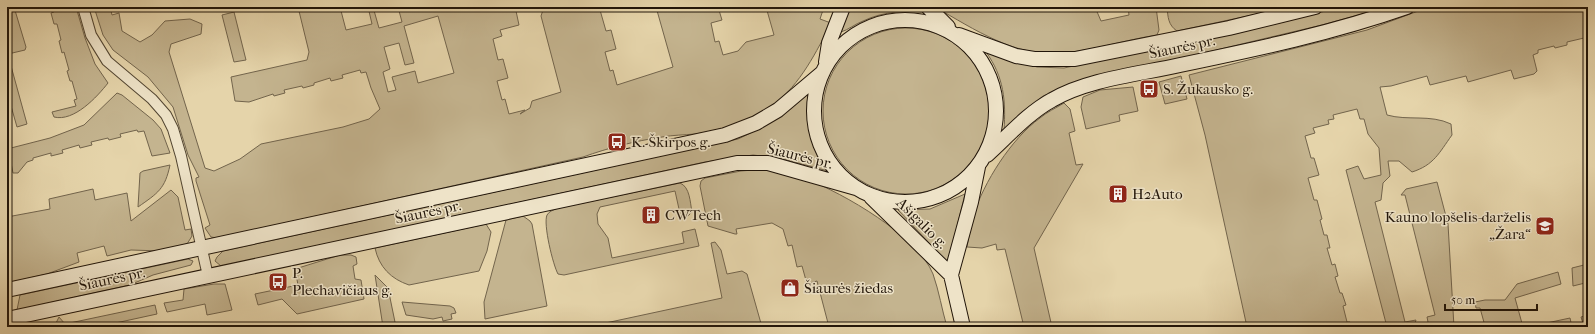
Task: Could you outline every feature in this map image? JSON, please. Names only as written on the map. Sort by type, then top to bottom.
[{"type":"main road","points":[[843,7],[829,43],[815,104],[815,121],[818,138],[825,154],[834,168],[856,188],[869,195]]},
{"type":"main road","points":[[928,7],[978,57],[987,70],[996,99],[995,129],[981,162]]},
{"type":"main road","name":"Šiaurės pr.","points":[[7,290],[724,135],[756,123],[778,110],[824,69],[837,50],[852,37],[869,27],[890,21],[911,20],[933,24],[956,34],[1028,58],[1052,61],[1075,59],[1229,28],[1315,7]]},
{"type":"main road","name":"Šiaurės pr.","points":[[869,195],[886,200],[903,202],[920,201],[937,197],[962,182],[981,162],[1037,110],[1052,100],[1072,90],[1320,34],[1407,7]]},
{"type":"main road","name":"Ašigalio g.","points":[[963,327],[951,275],[981,162]]},
{"type":"main road","name":"Šiaurės pr.","points":[[7,319],[738,163],[768,163],[856,188]]},
{"type":"main road","name":"Ašigalio g.","points":[[869,195],[951,275]]},
{"type":"street","points":[[83,7],[91,35],[97,48],[107,61],[152,99],[166,115],[173,129],[181,156],[208,276]]},
{"type":"shaded area","points":[[7,7],[14,7],[26,47],[25,50],[8,54]]},
{"type":"shaded area","points":[[52,7],[76,7],[85,38],[95,64],[108,83],[98,95],[84,107],[69,116],[62,118],[54,117],[52,112],[76,106],[74,100],[77,99],[72,81],[70,81],[67,71],[69,70],[64,52],[62,53],[59,41],[61,40],[57,24],[54,24],[51,13],[54,12]]},
{"type":"shaded area","points":[[94,7],[110,7],[112,15],[119,13],[122,31],[140,42],[152,35],[165,21],[190,19],[202,24],[201,34],[171,44],[169,52],[205,168],[214,171],[240,159],[261,144],[343,127],[369,119],[380,109],[366,72],[361,73],[360,70],[342,75],[343,78],[331,81],[330,78],[303,88],[302,86],[284,90],[285,93],[274,96],[273,94],[249,102],[235,101],[231,77],[307,60],[309,52],[298,7],[340,7],[346,30],[372,24],[368,7],[373,7],[379,28],[402,22],[398,7],[497,7],[516,11],[519,25],[500,30],[502,36],[493,39],[498,60],[503,59],[508,78],[497,81],[502,100],[505,99],[509,114],[525,110],[520,114],[530,108],[532,101],[561,92],[541,16],[544,7],[609,7],[600,10],[606,31],[611,30],[616,49],[605,52],[610,71],[613,70],[617,85],[673,67],[656,7],[718,7],[722,20],[711,23],[715,42],[719,41],[723,55],[738,51],[746,42],[774,35],[766,7],[824,7],[820,19],[831,23],[814,56],[792,87],[774,104],[765,110],[736,124],[695,134],[666,136],[632,143],[583,157],[217,238],[211,237],[205,228],[210,225],[196,181],[196,178],[199,177],[188,155],[173,107],[148,77],[113,50],[103,35]],"holes":[[[438,16],[454,73],[418,83],[415,71],[392,77],[396,90],[388,92],[383,72],[390,69],[384,47],[399,43],[405,65],[414,63],[404,26]]]},
{"type":"shaded area","points":[[850,7],[926,7],[930,13],[887,13],[860,22],[841,32]]},
{"type":"shaded area","points":[[935,7],[1095,7],[1101,21],[1129,15],[1128,7],[1156,7],[1159,30],[1157,35],[1075,52],[1046,53],[1029,51],[996,40],[980,33]]},
{"type":"shaded area","points":[[1167,7],[1290,7],[1177,31],[1170,23]]},
{"type":"shaded area","points":[[1341,7],[1388,7],[1322,25],[1068,85],[1043,96],[1004,130],[1005,109],[1000,80],[992,61],[986,52],[1037,67],[1064,68],[1279,23]]},
{"type":"shaded area","points":[[1429,7],[1588,7],[1588,39],[1584,40],[1584,38],[1567,42],[1567,45],[1555,48],[1554,46],[1538,50],[1538,53],[1533,55],[1537,71],[1534,74],[1514,79],[1511,70],[1468,82],[1466,76],[1430,85],[1427,76],[1391,86],[1380,87],[1387,115],[1403,118],[1435,119],[1451,124],[1452,135],[1435,158],[1426,166],[1412,172],[1399,161],[1388,161],[1390,176],[1383,183],[1381,200],[1375,202],[1405,322],[1416,320],[1414,327],[1387,327],[1346,170],[1358,166],[1364,179],[1381,175],[1379,148],[1368,134],[1364,119],[1360,119],[1357,109],[1333,115],[1334,119],[1328,120],[1329,124],[1313,128],[1315,133],[1305,136],[1311,158],[1314,158],[1319,175],[1308,178],[1314,200],[1317,200],[1324,235],[1327,235],[1330,248],[1327,248],[1332,265],[1335,264],[1338,276],[1335,277],[1346,305],[1343,306],[1347,322],[1350,322],[1352,327],[1247,327],[1205,135],[1189,75],[1367,30]]},
{"type":"shaded area","points":[[234,12],[246,60],[234,62],[222,15]]},
{"type":"shaded area","points":[[906,28],[930,32],[945,38],[958,47],[970,59],[979,72],[985,87],[989,111],[985,135],[979,150],[970,163],[958,175],[945,184],[930,190],[906,194],[882,190],[867,184],[854,175],[842,163],[833,150],[827,135],[823,111],[827,87],[833,72],[842,59],[854,47],[867,38],[882,32]]},
{"type":"shaded area","points":[[11,66],[27,124],[17,127],[7,92],[7,67]]},
{"type":"shaded area","points":[[1181,76],[1187,99],[1165,104],[1159,82]]},
{"type":"shaded area","points":[[1133,87],[1138,111],[1119,115],[1120,121],[1086,129],[1081,107],[1083,97],[1100,90]]},
{"type":"shaded area","points":[[808,90],[807,114],[810,133],[816,150],[828,171],[779,158],[753,155],[705,162],[239,263],[221,266],[215,261],[223,251],[738,139],[759,129],[776,118]]},
{"type":"shaded area","points":[[117,93],[122,95],[153,120],[161,129],[170,153],[152,156],[144,131],[138,132],[137,130],[120,134],[121,137],[91,142],[92,145],[80,148],[79,145],[62,150],[63,153],[51,156],[51,153],[33,158],[33,160],[27,162],[18,173],[13,173],[9,153],[11,148],[50,138],[84,125]]},
{"type":"shaded area","points":[[1064,103],[1070,109],[1075,131],[1069,133],[1076,165],[1083,164],[1034,248],[1052,327],[1024,327],[1005,249],[997,250],[996,244],[982,248],[967,247],[970,228],[973,216],[984,189],[1009,149],[1029,127]]},
{"type":"shaded area","points":[[170,165],[166,180],[160,190],[138,207],[140,173]]},
{"type":"shaded area","points":[[765,169],[806,179],[839,194],[896,231],[912,245],[925,260],[933,274],[947,327],[829,327],[817,281],[807,284],[802,266],[797,267],[792,245],[788,246],[783,229],[772,223],[736,229],[737,234],[735,234],[708,226],[700,186],[701,181],[705,178],[741,171]]},
{"type":"shaded area","points":[[1437,182],[1448,224],[1454,327],[1429,327],[1427,317],[1435,315],[1405,195],[1401,195],[1406,189]]},
{"type":"shaded area","points":[[680,183],[686,188],[689,195],[692,212],[688,216],[681,218],[675,191],[600,207],[597,214],[598,224],[608,238],[612,258],[684,243],[682,232],[695,229],[699,246],[564,275],[558,274],[551,254],[547,235],[546,220],[549,212],[558,208]]},
{"type":"shaded area","points":[[93,189],[95,200],[127,193],[131,221],[171,190],[178,197],[185,230],[191,229],[192,236],[187,244],[161,251],[131,250],[107,256],[104,246],[77,253],[79,262],[47,274],[7,283],[7,217],[50,209],[49,199]]},
{"type":"shaded area","points":[[965,194],[948,263],[898,210],[930,209]]},
{"type":"shaded area","points":[[523,216],[532,224],[547,306],[485,319],[484,302],[506,220]]},
{"type":"shaded area","points":[[486,224],[491,232],[487,251],[479,271],[409,285],[391,276],[379,261],[375,248]]},
{"type":"shaded area","points":[[715,242],[721,250],[727,274],[742,271],[747,274],[762,327],[680,327],[667,323],[643,327],[587,327],[722,298],[711,243]]},
{"type":"shaded area","points":[[340,255],[351,255],[356,257],[357,264],[353,266],[355,279],[361,280],[364,299],[297,314],[282,299],[258,305],[255,294],[298,285],[295,269]]},
{"type":"shaded area","points":[[188,259],[193,261],[191,265],[153,275],[130,285],[17,310],[20,295]]},
{"type":"shaded area","points":[[1588,264],[1588,296],[1585,283],[1573,286],[1572,268]]},
{"type":"shaded area","points":[[1558,272],[1561,284],[1515,298],[1523,327],[1480,327],[1485,326],[1480,308],[1476,308],[1475,302],[1485,300],[1505,300],[1517,284]]},
{"type":"shaded area","points":[[375,275],[388,288],[396,327],[383,327]]},
{"type":"shaded area","points":[[214,284],[225,284],[232,310],[207,315],[205,304],[167,312],[164,303],[183,300],[184,289]]},
{"type":"shaded area","points":[[402,302],[450,306],[454,308],[456,313],[451,314],[452,319],[443,321],[442,317],[433,319],[406,315]]},
{"type":"shaded area","points":[[155,305],[157,314],[111,324],[111,327],[54,327],[59,317],[65,324]]},
{"type":"shaded area","points":[[1588,315],[1588,327],[1584,327],[1581,317]]},
{"type":"shaded area","points":[[1570,318],[1572,327],[1528,327]]},
{"type":"place","name":"S. Žukausko g.","points":[[1149,89]]},
{"type":"place","name":"K. Škirpos g.","points":[[617,142]]},
{"type":"place","name":"H2Auto","points":[[1118,194]]},
{"type":"place","name":"CWTech","points":[[651,215]]},
{"type":"place","name":"Kauno lopšelis-darželis „Žara“","points":[[1545,226]]},
{"type":"place","name":"P. Plechavičiaus g.","points":[[278,282]]},
{"type":"place","name":"Šiaurės žiedas","points":[[790,288]]}]
